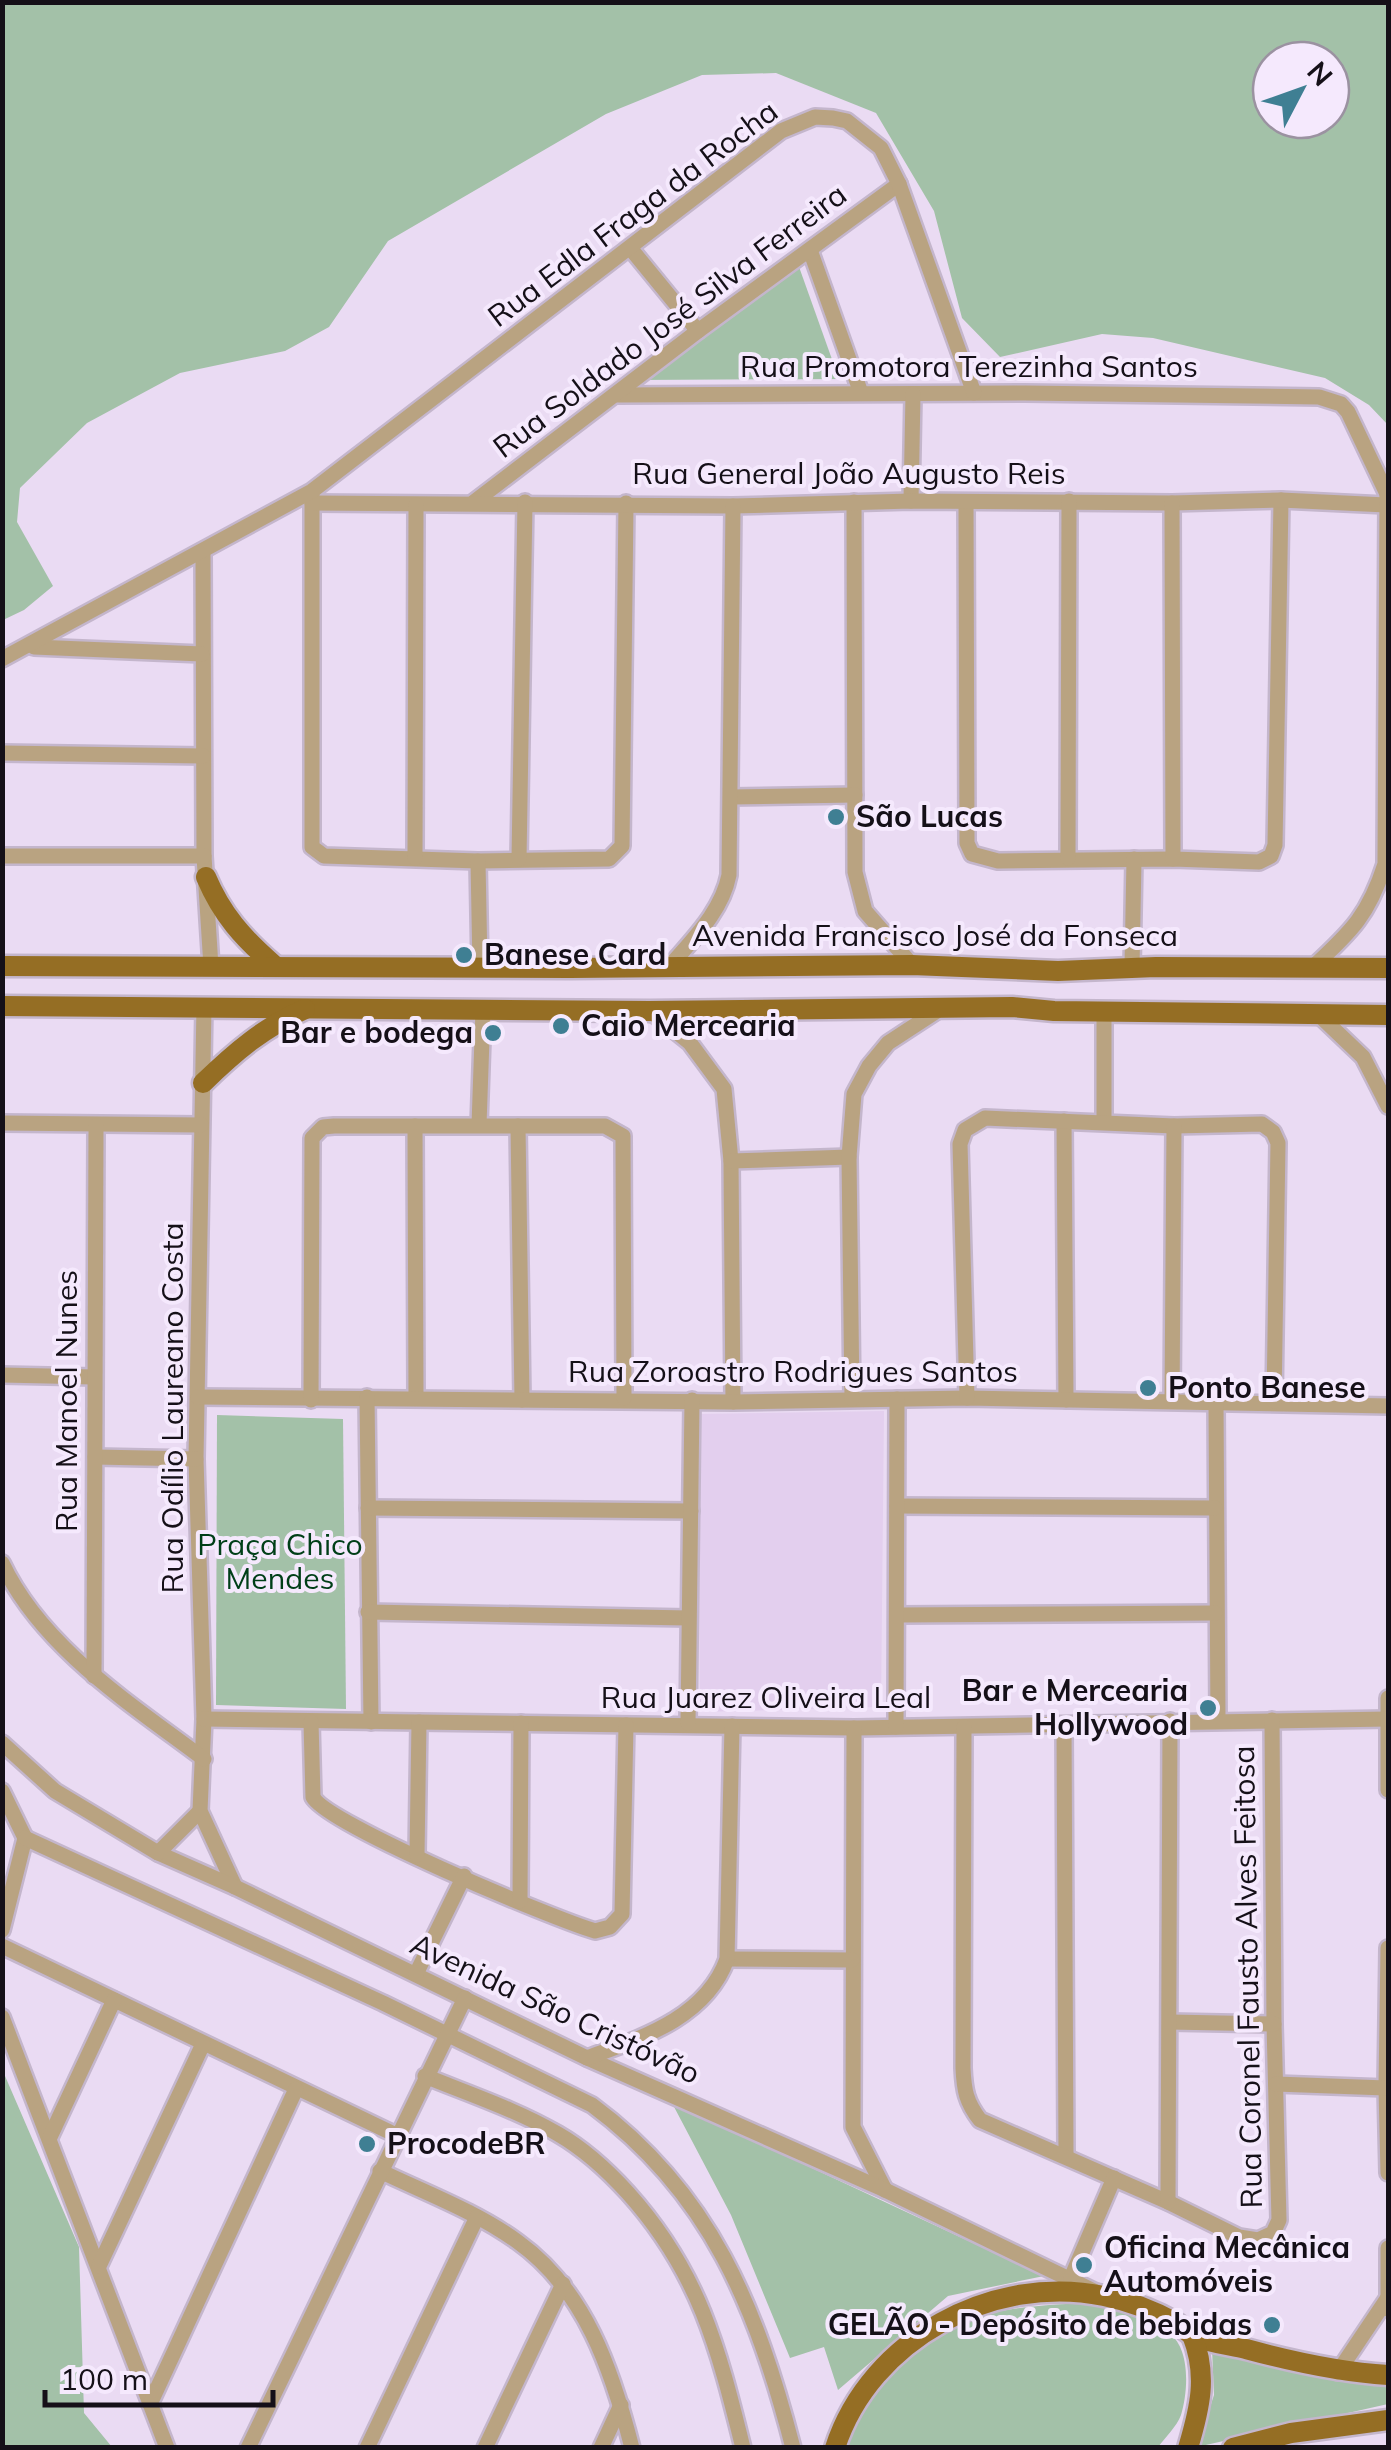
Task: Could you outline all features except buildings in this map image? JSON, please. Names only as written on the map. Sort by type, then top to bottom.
[{"type":"main road","points":[[205,866],[225,916],[274,965]]},
{"type":"main road","name":"Avenida Francisco José da Fonseca","points":[[2,966],[912,965],[1058,971],[1132,967],[1388,968]]},
{"type":"main road","points":[[356,967],[362,978],[362,991],[356,1008]]},
{"type":"main road","points":[[386,1008],[376,991],[381,979],[394,968]]},
{"type":"main road","points":[[1012,1007],[1033,992],[1034,977],[1026,968]]},
{"type":"main road","points":[[1054,1011],[1047,993],[1058,971]]},
{"type":"main road","points":[[2,1006],[650,1011],[1012,1007],[1388,1016]]},
{"type":"main road","points":[[202,1083],[242,1044],[310,1006]]},
{"type":"main road","points":[[835,2448],[859,2400],[883,2368],[910,2342],[942,2321],[1000,2299],[1034,2294],[1102,2295],[1155,2314],[1192,2335],[1338,2372],[1388,2376]]},
{"type":"main road","points":[[1188,2448],[1203,2374],[1192,2335]]},
{"type":"main road","points":[[1233,2448],[1291,2433],[1388,2420]]},
{"type":"street","name":"Rua Edla Fraga da Rocha","points":[[2,659],[312,497],[781,131],[815,117],[847,121],[881,148],[900,184],[974,393]]},
{"type":"street","name":"Rua Soldado José Silva Ferreira","points":[[474,502],[698,331],[900,184]]},
{"type":"street","points":[[631,249],[698,331]]},
{"type":"street","points":[[810,250],[860,393]]},
{"type":"street","points":[[910,500],[913,394]]},
{"type":"street","name":"Rua Promotora Terezinha Santos","points":[[618,395],[1320,396],[1341,404],[1348,412],[1387,498]]},
{"type":"street","points":[[312,497],[312,847],[324,856],[478,862],[609,858],[622,846],[626,503]]},
{"type":"street","name":"Rua General João Augusto Reis","points":[[312,497],[416,506],[474,502],[733,506],[910,500],[1172,503],[1387,498]]},
{"type":"street","points":[[1314,966],[1371,906],[1387,869],[1387,498]]},
{"type":"street","points":[[1068,858],[1069,500]]},
{"type":"street","points":[[966,502],[968,848],[980,858],[998,861],[1173,858],[1259,862],[1274,850],[1281,500]]},
{"type":"street","points":[[519,860],[525,502]]},
{"type":"street","points":[[854,502],[855,872],[865,912],[912,965]]},
{"type":"street","points":[[1172,503],[1173,858]]},
{"type":"street","points":[[415,858],[416,506]]},
{"type":"street","points":[[670,966],[708,922],[727,886],[732,797],[733,506]]},
{"type":"street","points":[[203,553],[205,866],[211,967]]},
{"type":"street","points":[[30,646],[202,654]]},
{"type":"street","points":[[2,753],[204,756]]},
{"type":"street","points":[[732,797],[855,795]]},
{"type":"street","points":[[2,856],[205,866]]},
{"type":"street","points":[[1132,967],[1134,859]]},
{"type":"street","points":[[478,862],[480,967]]},
{"type":"street","name":"Rua Odílio Laureano Costa","points":[[200,1811],[204,1720],[196,1459],[204,1006]]},
{"type":"street","points":[[852,1399],[849,1157],[854,1094],[869,1066],[903,1030],[940,1009]]},
{"type":"street","points":[[479,1125],[483,1010]]},
{"type":"street","points":[[650,1011],[682,1034],[722,1084],[732,1162],[733,1402]]},
{"type":"street","points":[[1104,1012],[1104,1122]]},
{"type":"street","points":[[1318,1014],[1362,1057],[1388,1106]]},
{"type":"street","points":[[967,1398],[961,1138],[964,1130],[985,1118],[1174,1126],[1262,1124],[1276,1137],[1274,1401]]},
{"type":"street","points":[[1064,1121],[1066,1400]]},
{"type":"street","points":[[2,1123],[201,1125]]},
{"type":"street","points":[[310,1400],[312,1138],[323,1127],[479,1125],[605,1126],[623,1136],[624,1398]]},
{"type":"street","name":"Rua Manoel Nunes","points":[[94,1676],[96,1126]]},
{"type":"street","points":[[415,1126],[416,1397]]},
{"type":"street","points":[[518,1126],[522,1400]]},
{"type":"street","points":[[1172,1401],[1174,1126]]},
{"type":"street","points":[[732,1162],[849,1157]]},
{"type":"street","points":[[2,1374],[94,1377]]},
{"type":"street","name":"Rua Zoroastro Rodrigues Santos","points":[[198,1397],[733,1402],[967,1398],[1388,1406]]},
{"type":"street","points":[[367,1397],[370,1722]]},
{"type":"street","points":[[896,1727],[897,1399]]},
{"type":"street","points":[[688,1723],[692,1400]]},
{"type":"street","points":[[1216,1402],[1218,1720]]},
{"type":"street","points":[[94,1457],[196,1459]]},
{"type":"street","points":[[897,1506],[1215,1508]]},
{"type":"street","points":[[368,1508],[691,1511]]},
{"type":"street","points":[[2,1563],[22,1600],[94,1676],[204,1759]]},
{"type":"street","points":[[368,1612],[688,1618]]},
{"type":"street","points":[[898,1615],[1216,1614]]},
{"type":"street","points":[[1388,1698],[1388,1790]]},
{"type":"street","name":"Rua Juarez Oliveira Leal","points":[[204,1720],[854,1728],[1388,1718]]},
{"type":"street","name":"Rua Coronel Fausto Alves Feitosa","points":[[964,1727],[965,2098],[980,2120],[1239,2237],[1258,2240],[1273,2233],[1279,2220],[1272,1720]]},
{"type":"street","points":[[1168,2202],[1170,1721]]},
{"type":"street","points":[[310,1722],[314,1802],[417,1856],[594,1931],[610,1927],[622,1914],[626,1725]]},
{"type":"street","points":[[417,1856],[420,1722]]},
{"type":"street","points":[[520,1901],[521,1723]]},
{"type":"street","points":[[1064,1725],[1066,2156]]},
{"type":"street","points":[[586,2058],[640,2038],[688,2011],[722,1974],[727,1959],[732,1726]]},
{"type":"street","points":[[854,1728],[853,2128],[885,2190]]},
{"type":"street","name":"Avenida São Cristóvão","points":[[2,1743],[25,1767],[78,1807],[158,1853],[586,2058],[885,2190],[1102,2295]]},
{"type":"street","points":[[25,1767],[12,1775],[5,1797],[26,1838],[592,2105],[646,2149],[678,2184],[710,2229],[745,2301],[793,2448]]},
{"type":"street","points":[[158,1853],[200,1811],[235,1887]]},
{"type":"street","points":[[2,1930],[26,1838]]},
{"type":"street","points":[[416,1974],[464,1876]]},
{"type":"street","points":[[2,1946],[396,2135]]},
{"type":"street","points":[[1388,1948],[1388,2173]]},
{"type":"street","points":[[727,1959],[852,1960]]},
{"type":"street","points":[[248,2448],[465,1998]]},
{"type":"street","points":[[50,2137],[114,2000]]},
{"type":"street","points":[[2,2017],[167,2448]]},
{"type":"street","points":[[1170,2022],[1274,2024]]},
{"type":"street","points":[[99,2266],[203,2044]]},
{"type":"street","points":[[425,2076],[558,2134],[591,2157],[653,2221],[700,2300],[723,2366],[743,2448]]},
{"type":"street","points":[[1276,2084],[1386,2088]]},
{"type":"street","points":[[150,2404],[296,2090]]},
{"type":"street","points":[[380,2171],[477,2218],[527,2248],[563,2284],[583,2314],[621,2406],[632,2448]]},
{"type":"street","points":[[1070,2278],[1114,2178]]},
{"type":"street","points":[[367,2448],[477,2218]]},
{"type":"street","points":[[1338,2372],[1388,2307],[1388,2248]]},
{"type":"street","points":[[485,2448],[563,2284]]},
{"type":"street","points":[[601,2448],[621,2406]]},
{"type":"shaded area","points":[[884,1411],[881,1707],[700,1712],[697,1414]]},
{"type":"green space","points":[[3,2],[1388,3],[1388,425],[1369,405],[1325,378],[1153,338],[1102,334],[1000,357],[962,318],[934,211],[876,113],[776,73],[702,75],[606,114],[388,241],[329,327],[285,351],[180,373],[87,423],[20,488],[17,522],[53,586],[24,610],[3,620]]},
{"type":"green space","points":[[798,264],[839,379],[637,380]]},
{"type":"green space","name":"Praça Chico Mendes","points":[[217,1415],[343,1419],[346,1709],[216,1705]]},
{"type":"green space","points":[[2,2069],[79,2247],[84,2413],[112,2447],[3,2447]]},
{"type":"green space","points":[[672,2103],[1044,2276],[948,2296],[838,2390],[824,2347],[790,2358],[731,2215]]},
{"type":"green space","points":[[1096,2303],[1152,2323],[1169,2333],[1181,2349],[1186,2383],[1181,2415],[1158,2447],[843,2448],[879,2379],[923,2339],[977,2316],[1036,2306]]},
{"type":"green space","points":[[1212,2349],[1388,2381],[1388,2404],[1197,2447],[1214,2395]]},
{"type":"place","name":"São Lucas","points":[[836,817]]},
{"type":"place","name":"Banese Card","points":[[464,955]]},
{"type":"place","name":"Caio Mercearia","points":[[561,1026]]},
{"type":"place","name":"Bar e bodega","points":[[493,1033]]},
{"type":"place","name":"Ponto Banese","points":[[1148,1388]]},
{"type":"place","name":"Bar e Mercearia Hollywood","points":[[1208,1708]]},
{"type":"place","name":"ProcodeBR","points":[[367,2144]]},
{"type":"place","name":"Oficina Mecânica Automóveis","points":[[1084,2265]]},
{"type":"place","name":"GELÃO - Depósito de bebidas","points":[[1272,2325]]}]
